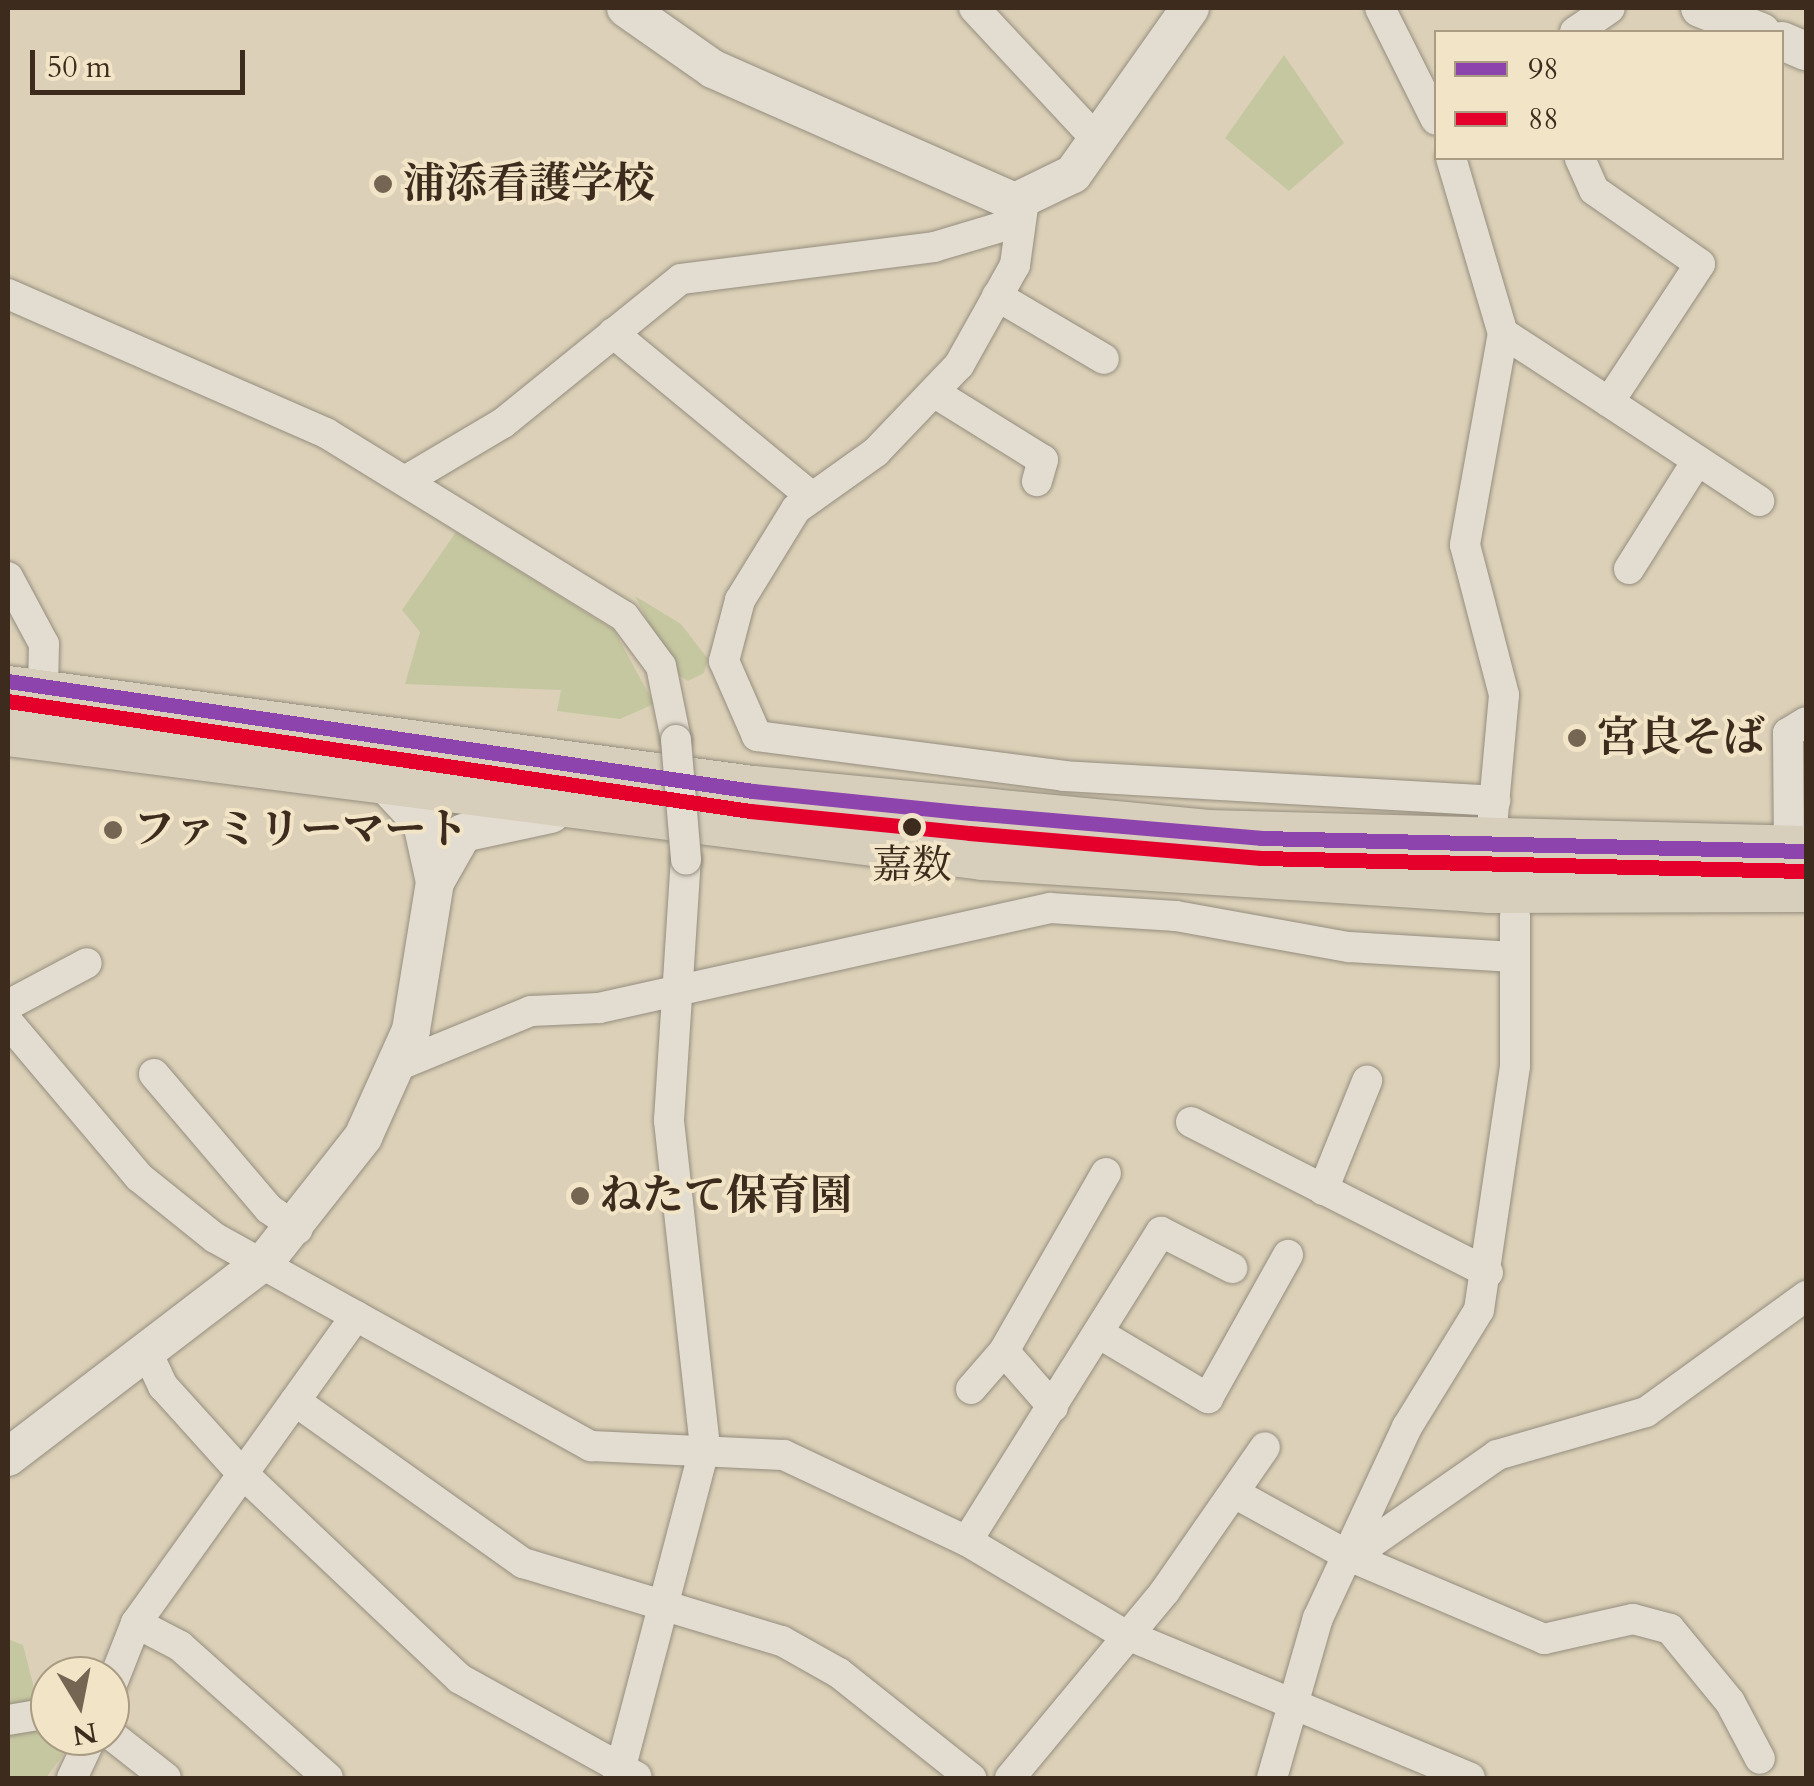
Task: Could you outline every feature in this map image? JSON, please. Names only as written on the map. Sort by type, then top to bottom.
[{"type":"highway","points":[[19,687],[93,721],[382,781],[983,855],[1341,882],[1801,863]]},
{"type":"highway","points":[[8,739],[93,721]]},
{"type":"highway","points":[[8,731],[93,721],[1208,835],[1493,825],[1801,863]]},
{"type":"highway","points":[[1341,882],[1514,936],[1806,918]]},
{"type":"street","points":[[626,8],[713,69],[952,178],[1024,200]]},
{"type":"street","points":[[974,8],[1098,141]]},
{"type":"street","points":[[410,478],[504,423],[681,279],[934,247],[1004,226],[1024,200],[1063,183],[1098,141],[1190,8]]},
{"type":"street","points":[[1380,8],[1434,116]]},
{"type":"street","points":[[1578,30],[1610,8]]},
{"type":"street","points":[[1700,8],[1757,30]]},
{"type":"street","points":[[1024,200],[1015,265],[934,393],[876,452],[812,497],[778,530],[740,600],[724,661],[757,736],[1062,776],[1493,825],[1504,695],[1465,545],[1503,334],[1452,160]]},
{"type":"street","points":[[1581,160],[1594,190],[1700,264],[1609,402]]},
{"type":"street","points":[[8,294],[410,478],[624,616],[662,666],[676,740],[686,860],[680,990],[670,1065],[672,1203],[705,1446],[626,1775],[460,1679],[239,1470],[163,1386],[147,1352]]},
{"type":"street","points":[[998,296],[1104,359]]},
{"type":"street","points":[[613,333],[812,497]]},
{"type":"street","points":[[1503,334],[1609,402],[1695,464],[1759,501]]},
{"type":"street","points":[[934,393],[1043,460],[1036,481]]},
{"type":"street","points":[[1628,569],[1695,464]]},
{"type":"street","points":[[8,577],[44,644],[19,687]]},
{"type":"street","points":[[1801,863],[1788,733],[1806,722]]},
{"type":"street","points":[[382,781],[422,824],[435,882]]},
{"type":"street","points":[[8,1456],[266,1260],[298,1229],[344,1168],[397,1066],[435,882],[456,841],[482,824],[636,814]]},
{"type":"street","points":[[397,1066],[530,1011],[680,990],[1021,912],[1090,906],[1349,947],[1514,936],[1515,1066],[1488,1274],[1478,1310],[1407,1427],[1351,1557],[1318,1618],[1295,1710],[1272,1778]]},
{"type":"street","points":[[8,1006],[87,963]]},
{"type":"street","points":[[8,1022],[139,1176],[215,1238],[266,1260],[356,1316],[591,1446],[705,1446],[784,1455],[967,1541],[1130,1636],[1295,1710],[1470,1778]]},
{"type":"street","points":[[154,1074],[269,1209],[298,1229]]},
{"type":"street","points":[[1323,1190],[1367,1081]]},
{"type":"street","points":[[1191,1122],[1488,1274]]},
{"type":"street","points":[[971,1389],[1004,1351],[1106,1173]]},
{"type":"street","points":[[967,1541],[1161,1232],[1232,1268]]},
{"type":"street","points":[[1100,1334],[1208,1398],[1288,1255]]},
{"type":"street","points":[[1351,1557],[1497,1455],[1646,1412],[1806,1296]]},
{"type":"street","points":[[123,1656],[136,1623],[239,1470],[296,1401],[356,1316]]},
{"type":"street","points":[[1004,1351],[1052,1407]]},
{"type":"street","points":[[296,1401],[524,1562],[782,1641],[840,1673],[971,1778]]},
{"type":"street","points":[[1010,1778],[1130,1636],[1238,1495],[1265,1447]]},
{"type":"street","points":[[1238,1495],[1351,1557],[1544,1639],[1634,1620],[1670,1630],[1730,1702],[1760,1759]]},
{"type":"street","points":[[136,1623],[180,1646],[328,1778]]},
{"type":"street","points":[[130,1750],[166,1778]]},
{"type":"green space","points":[[1284,55],[1344,143],[1289,191],[1225,138]]},
{"type":"green space","points":[[456,532],[614,630],[654,704],[620,719],[557,711],[561,690],[405,684],[420,632],[402,610]]},
{"type":"green space","points":[[635,596],[681,624],[708,659],[704,673],[688,681],[673,672]]},
{"type":"green space","points":[[8,1639],[23,1645],[30,1672],[30,1756],[62,1756],[46,1778],[8,1778]]},
{"type":"transit line","name":"98","points":[[8,681],[753,791],[971,813],[1261,838],[1806,851]]},
{"type":"transit line","name":"88","points":[[8,701],[750,811],[969,833],[1261,858],[1806,871]]},
{"type":"place","name":"浦添看護学校","points":[[383,184]]},
{"type":"place","name":"宮良そば","points":[[1577,738]]},
{"type":"place","name":"嘉数","points":[[912,827]]},
{"type":"place","name":"ファミリーマート","points":[[113,830]]},
{"type":"place","name":"ねたて保育園","points":[[580,1196]]}]
